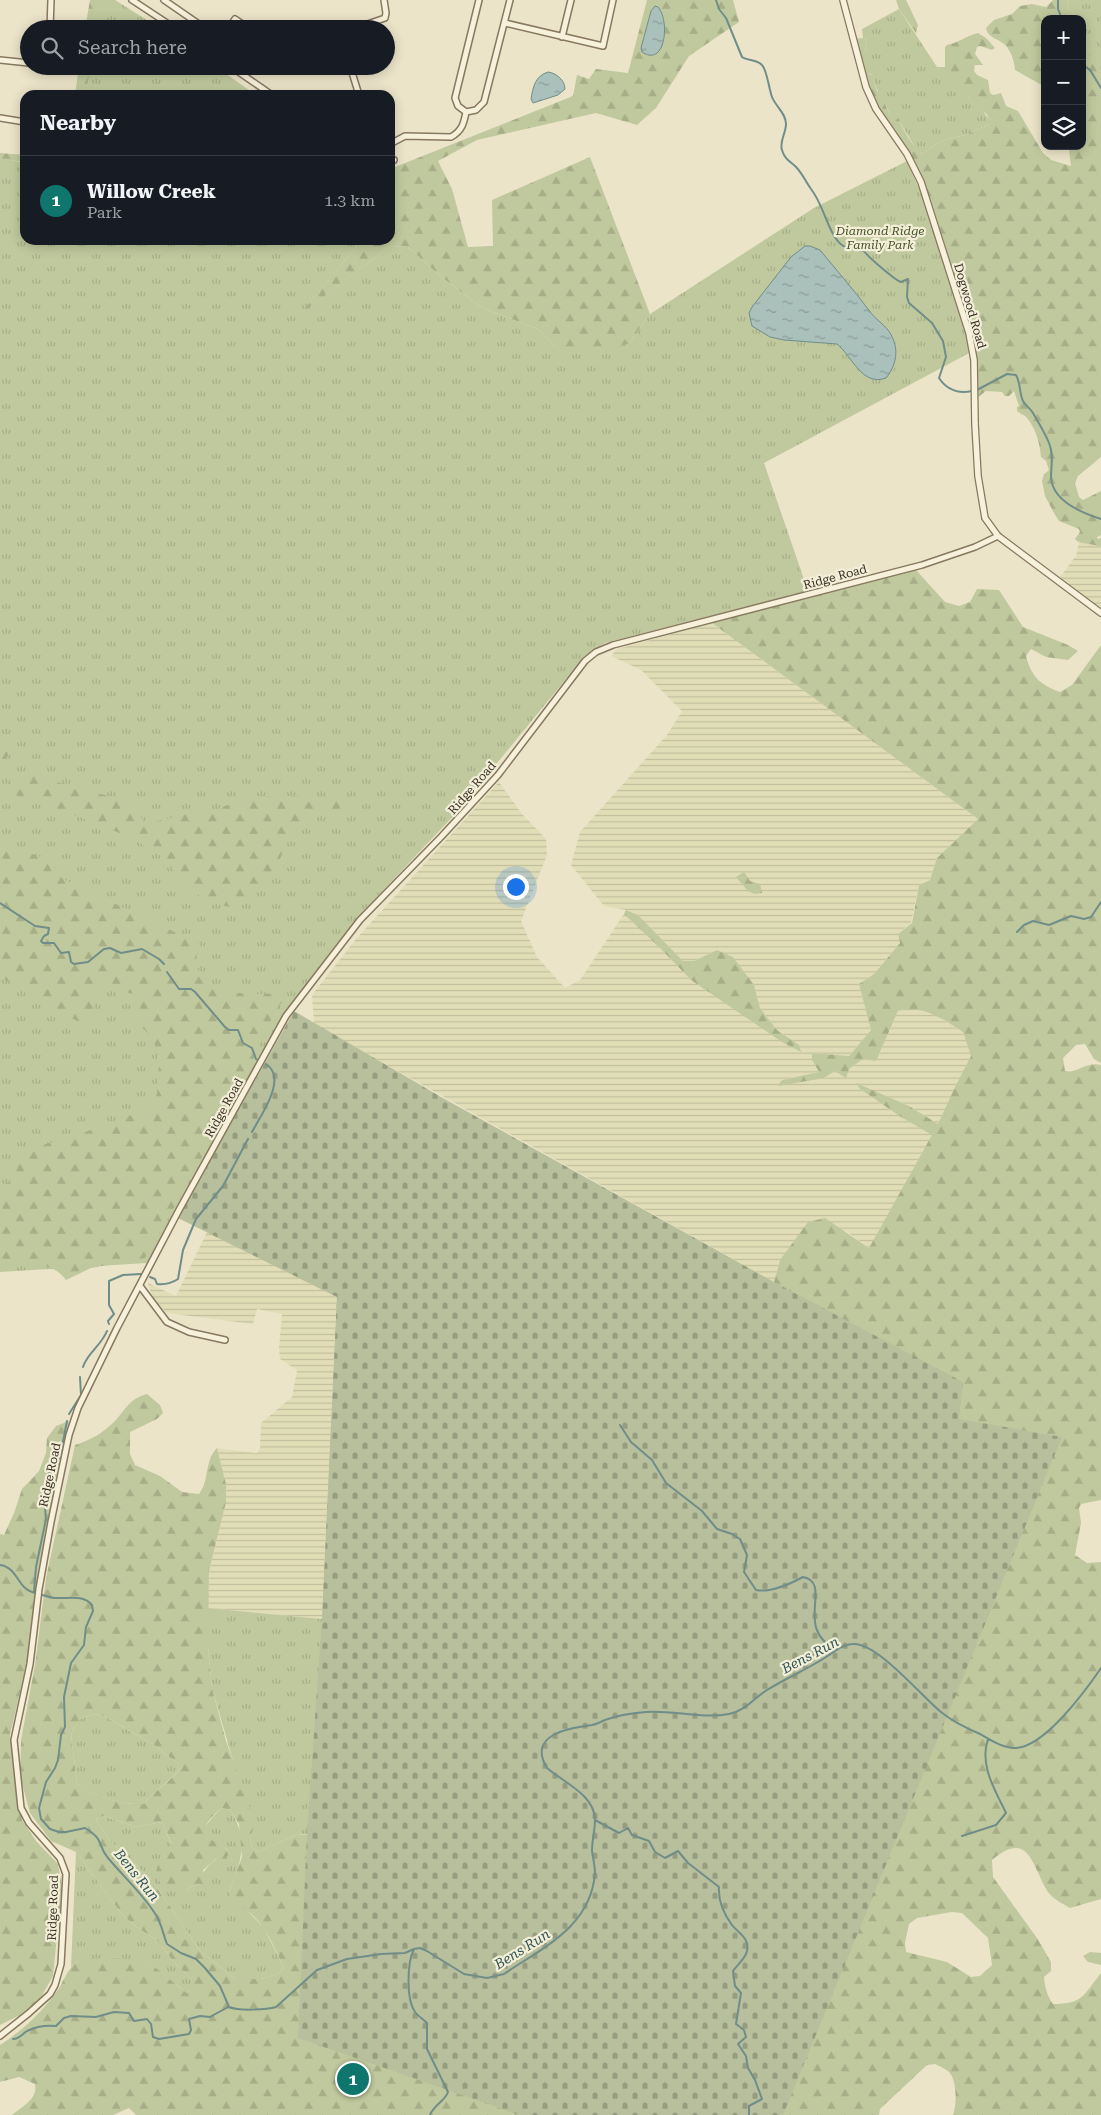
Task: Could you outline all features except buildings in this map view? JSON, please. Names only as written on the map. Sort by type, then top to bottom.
[{"type":"street","points":[[50,20],[51,0]]},
{"type":"street","points":[[132,0],[142,2],[165,20]]},
{"type":"street","points":[[164,0],[193,20]]},
{"type":"street","points":[[379,20],[385,18],[384,0]]},
{"type":"street","points":[[479,0],[455,98],[458,106],[466,112],[476,110],[484,102],[510,0]]},
{"type":"street","points":[[562,37],[571,0]]},
{"type":"street","points":[[505,23],[603,46],[614,0]]},
{"type":"street","name":"Dogwood Road","points":[[843,0],[866,87],[876,110],[907,154],[929,204],[971,338],[974,360],[974,424],[980,497],[985,518],[998,536],[1101,613]]},
{"type":"street","points":[[0,60],[20,62]]},
{"type":"street","points":[[243,75],[265,90]]},
{"type":"street","points":[[353,75],[357,90]]},
{"type":"street","points":[[395,141],[405,136],[451,137],[463,125],[466,112]]},
{"type":"street","points":[[0,118],[20,121]]},
{"type":"street","name":"Ridge Road","points":[[0,2036],[50,1994],[55,1985],[61,1964],[66,1874],[60,1858],[29,1824],[21,1808],[14,1750],[16,1727],[30,1664],[39,1589],[58,1487],[73,1421],[98,1367],[179,1210],[286,1016],[360,920],[442,837],[498,775],[590,656],[613,645],[922,564],[975,547],[998,536]]},
{"type":"street","points":[[140,1286],[167,1322],[189,1332],[225,1340]]},
{"type":"shaded area","points":[[1079,542],[1093,543],[1101,547],[1101,610],[1060,577],[1076,556]]},
{"type":"shaded area","points":[[712,623],[978,819],[937,858],[930,880],[919,885],[911,923],[898,934],[900,943],[874,974],[859,984],[871,1030],[849,1056],[812,1053],[812,1060],[819,1072],[782,1080],[824,1078],[835,1071],[849,1069],[863,1059],[876,1061],[898,1011],[910,1008],[932,1013],[963,1032],[971,1056],[938,1124],[909,1106],[857,1084],[860,1089],[901,1117],[933,1135],[869,1248],[846,1231],[780,1260],[774,1282],[314,1024],[312,995],[356,939],[499,782],[522,814],[546,839],[547,855],[521,921],[537,957],[565,988],[580,980],[624,914],[691,980],[799,1045],[777,1030],[760,1008],[754,985],[717,950],[694,961],[683,961],[638,915],[626,910],[604,906],[571,865],[580,832],[667,735],[682,711],[641,670],[611,656],[617,649]]},
{"type":"shaded area","points":[[207,1232],[337,1297],[322,1619],[208,1608],[209,1571],[226,1502],[226,1484],[217,1448],[257,1453],[260,1448],[261,1423],[292,1397],[297,1370],[280,1359],[282,1314],[257,1309],[253,1324],[167,1313],[153,1298],[148,1283],[176,1296]]},
{"type":"green space","points":[[90,0],[101,0],[99,20],[87,20]]},
{"type":"green space","points":[[96,0],[115,0],[147,20],[92,20]]},
{"type":"green space","points":[[647,0],[733,0],[739,22],[689,56],[656,108],[637,125],[596,113],[477,140],[438,161],[452,189],[468,247],[493,246],[492,200],[590,157],[650,314],[629,344],[594,350],[556,347],[538,329],[482,308],[439,275],[408,247],[391,246],[301,313],[356,247],[355,245],[395,245],[395,167],[573,96],[577,75],[589,79],[596,69],[628,73]]},
{"type":"green space","points":[[896,0],[906,0],[918,25],[916,33],[899,9]]},
{"type":"green space","points":[[1053,0],[1067,0],[1069,3],[1068,9],[1074,15],[1041,15],[1041,85],[1015,70],[1013,58],[1007,47],[992,37],[986,28],[994,20],[1012,14],[1020,6],[1032,4],[1046,7]]},
{"type":"green space","points":[[1067,0],[1101,0],[1101,71],[1091,60],[1086,47],[1086,15],[1074,15],[1068,9],[1069,3]]},
{"type":"green space","points":[[899,9],[937,67],[968,96],[970,102],[983,109],[990,120],[990,124],[965,135],[941,141],[922,154],[917,151],[900,122],[890,115],[886,105],[882,102],[869,73],[865,52],[867,40],[863,38],[862,29]]},
{"type":"green space","points":[[978,33],[986,38],[995,48],[992,50],[980,46],[977,47],[975,54],[983,65],[975,65],[974,71],[977,75],[988,80],[990,93],[993,95],[1001,93],[1006,106],[1018,111],[1043,153],[1051,160],[1071,166],[1069,150],[1086,150],[1086,48],[1093,62],[1101,71],[1101,457],[1078,476],[1075,483],[1079,497],[1083,500],[1101,491],[1101,535],[1097,537],[1098,539],[1101,538],[1101,547],[1077,541],[1075,539],[1080,532],[1079,529],[1059,521],[1054,513],[1045,496],[1042,481],[1044,474],[1049,470],[1046,461],[1041,457],[1039,442],[1033,427],[1026,417],[1017,411],[1019,406],[1014,391],[1009,396],[1005,396],[1002,392],[986,391],[977,398],[977,357],[971,329],[931,200],[913,160],[878,108],[869,89],[855,39],[863,38],[867,40],[865,52],[868,57],[869,73],[873,77],[877,91],[881,95],[890,115],[899,119],[909,138],[922,154],[941,141],[965,135],[990,124],[986,114],[970,102],[968,96],[958,90],[955,84],[950,83],[937,67],[945,67],[945,47],[947,45]]},
{"type":"green space","points":[[78,75],[89,75],[86,90],[76,90]]},
{"type":"green space","points":[[81,75],[228,75],[249,90],[79,90]]},
{"type":"green space","points":[[0,153],[20,155],[20,161],[0,159]]},
{"type":"green space","name":"Diamond Ridge Family Park","points":[[0,158],[20,162],[20,245],[355,245],[356,247],[303,311],[391,246],[408,247],[439,275],[482,308],[538,329],[556,347],[629,344],[650,314],[814,208],[907,161],[926,205],[966,328],[971,352],[764,463],[808,591],[605,643],[584,657],[457,812],[358,917],[291,1005],[147,1263],[0,1272]]},
{"type":"green space","points":[[916,570],[945,602],[959,606],[970,602],[977,589],[999,590],[1023,627],[1078,651],[1068,660],[1046,657],[1031,649],[1026,656],[1037,679],[1060,692],[1072,685],[1101,645],[1101,1063],[1094,1059],[1085,1044],[1076,1045],[1063,1058],[1065,1071],[1074,1071],[1096,1064],[1101,1065],[1101,1500],[1081,1504],[1079,1508],[1081,1523],[1075,1555],[1087,1563],[1101,1562],[1101,1899],[1070,1908],[1058,1901],[1048,1892],[1033,1862],[1022,1849],[1015,1848],[1005,1851],[992,1860],[993,1877],[1037,1938],[1051,1962],[1051,1971],[1044,1977],[1049,1998],[1053,2004],[1063,2004],[1082,1997],[1101,1973],[1101,2115],[953,2115],[956,2099],[954,2081],[949,2072],[935,2064],[927,2065],[880,2109],[879,2115],[136,2115],[129,2108],[113,2115],[12,2115],[32,2098],[35,2084],[19,2077],[0,2082],[0,2045],[38,2014],[58,1990],[68,1972],[77,1962],[100,1958],[142,1961],[156,1968],[187,1993],[193,1987],[191,1979],[172,1960],[158,1941],[135,1926],[121,1913],[76,1852],[51,1841],[30,1813],[20,1776],[21,1740],[35,1665],[46,1578],[75,1445],[101,1433],[115,1421],[132,1401],[147,1394],[160,1405],[163,1413],[157,1419],[130,1432],[130,1454],[135,1465],[160,1476],[182,1492],[199,1494],[205,1483],[210,1459],[217,1448],[226,1484],[226,1502],[209,1571],[208,1647],[212,1688],[226,1741],[252,1813],[253,1830],[250,1838],[252,1847],[258,1852],[298,1834],[326,1837],[782,1292],[774,1282],[780,1260],[808,1222],[825,1218],[869,1248],[932,1135],[901,1117],[860,1089],[856,1083],[909,1106],[938,1124],[971,1056],[963,1032],[932,1014],[907,1009],[898,1011],[876,1061],[863,1059],[849,1069],[846,1078],[835,1071],[824,1078],[778,1086],[782,1080],[819,1072],[812,1060],[812,1053],[849,1056],[871,1030],[859,984],[874,974],[900,943],[898,934],[912,923],[919,885],[930,880],[937,858],[978,819],[712,623]],"holes":[[[95,1714],[104,1716],[153,1744],[182,1767],[144,1804],[109,1799],[92,1793],[77,1784],[71,1734],[79,1719]],[[222,1808],[230,1810],[239,1824],[242,1857],[229,1892],[230,1901],[234,1905],[244,1908],[264,1929],[284,1968],[278,1974],[261,1979],[235,1979],[200,1951],[153,1881],[110,1841],[96,1819],[103,1816],[136,1827],[162,1822],[172,1845],[160,1858],[155,1875],[160,1882],[184,1890],[199,1884],[208,1887],[203,1870],[216,1859],[226,1859],[230,1851],[208,1838],[206,1828],[211,1818]],[[952,1912],[962,1913],[988,1938],[992,1965],[980,1976],[971,1977],[947,1962],[906,1952],[905,1943],[909,1924],[917,1918]]]},
{"type":"green space","points":[[12,733],[18,739],[0,769],[0,734]]},
{"type":"green space","points":[[28,774],[119,799],[138,801],[143,825],[204,809],[218,809],[239,800],[266,796],[350,796],[345,811],[308,814],[291,834],[275,870],[248,898],[230,907],[212,903],[185,887],[166,859],[132,838],[72,814],[3,791],[14,776]]},
{"type":"green space","points":[[7,850],[39,856],[51,864],[63,879],[200,944],[197,967],[201,975],[215,986],[246,994],[282,996],[283,1000],[232,1102],[145,1258],[91,1268],[66,1280],[53,1269],[35,1263],[16,1264],[0,1270],[0,1188],[14,1178],[21,1156],[26,1150],[77,1135],[147,1109],[157,1094],[159,1066],[154,1040],[139,1024],[132,1012],[135,994],[105,989],[91,990],[97,1019],[82,1024],[0,977],[0,853]]},
{"type":"green space","points":[[744,872],[750,881],[760,884],[762,893],[754,894],[748,891],[736,877]]},
{"type":"green space","points":[[626,910],[638,915],[683,961],[694,961],[717,950],[733,957],[754,985],[760,1008],[777,1030],[799,1045],[801,1052],[782,1042],[691,980],[624,914]]},
{"type":"green space","points":[[294,1011],[441,1097],[774,1282],[963,1382],[959,1419],[1062,1437],[783,2115],[519,2115],[298,2038],[307,1834],[322,1619],[337,1297],[178,1218]]},
{"type":"green space","points":[[207,1232],[341,1291],[439,1839],[298,1834],[258,1852],[252,1847],[250,1838],[253,1830],[212,1688],[208,1647],[208,1608],[322,1619],[337,1297]]},
{"type":"green space","points":[[69,1421],[39,1567],[29,1653],[10,1735],[22,1820],[36,1841],[58,1864],[62,1887],[53,1976],[40,1999],[20,2015],[0,2025],[0,1534],[4,1535],[22,1489],[39,1471],[46,1453],[47,1438],[56,1426]]},
{"type":"green space","points":[[95,1714],[104,1716],[153,1744],[182,1767],[144,1804],[109,1799],[92,1793],[77,1784],[71,1734],[79,1719]]},
{"type":"green space","points":[[222,1808],[230,1810],[240,1831],[242,1841],[240,1860],[229,1892],[264,1928],[284,1968],[278,1974],[261,1979],[235,1979],[200,1951],[153,1881],[110,1841],[96,1819],[103,1816],[136,1827],[162,1822],[172,1846],[160,1858],[184,1890],[199,1884],[210,1864],[230,1852],[224,1847],[213,1843],[206,1834],[207,1824]]},
{"type":"green space","points":[[76,1852],[121,1913],[135,1926],[158,1941],[172,1960],[191,1979],[194,1987],[187,1993],[150,1964],[78,1961],[71,1967]]},
{"type":"green space","points":[[1090,1952],[1101,1953],[1101,1965],[1088,1962],[1083,1956]]},
{"type":"water","points":[[655,6],[662,13],[665,31],[661,48],[656,54],[650,55],[642,52],[641,48],[651,11]]},
{"type":"water","points":[[548,72],[560,77],[565,89],[558,95],[533,103],[531,99],[535,82],[540,76]]},
{"type":"water","points":[[805,246],[820,250],[891,335],[895,344],[896,354],[892,369],[886,378],[878,380],[864,374],[837,344],[784,340],[770,337],[752,326],[749,313],[752,307],[791,257]]},
{"type":"waterway","points":[[716,0],[719,9],[726,18],[742,57],[758,62],[764,67],[772,97],[786,120],[781,144],[783,153],[800,172],[815,195],[830,229],[840,243],[846,247],[864,251],[901,282],[908,279],[907,297],[909,303],[932,323],[943,341],[946,357],[939,378],[946,386],[953,390],[962,392],[972,391]]},
{"type":"waterway","points":[[1058,0],[1060,15]]},
{"type":"waterway","points":[[1086,67],[1090,70],[1101,88]]},
{"type":"waterway","points":[[977,390],[1007,374],[1016,375],[1023,401],[1033,413],[1051,447],[1051,477],[1057,493],[1069,505],[1101,519]]},
{"type":"waterway","points":[[1017,932],[1024,925],[1033,921],[1049,925],[1071,916],[1084,919],[1091,917],[1101,902]]},
{"type":"waterway","points":[[0,903],[35,926],[49,928],[48,934],[41,941],[43,943],[54,943],[61,953],[69,952],[71,962],[74,964],[88,962],[104,949],[110,948],[121,953],[142,949],[164,964]]},
{"type":"waterway","points":[[167,972],[179,989],[191,989],[195,992],[225,1027],[229,1030],[238,1030],[243,1043],[252,1048],[256,1059],[259,1061]]},
{"type":"waterway","points":[[252,1132],[271,1097],[274,1087],[272,1070],[266,1064]]},
{"type":"waterway","points":[[150,1277],[155,1279],[157,1284],[173,1282],[178,1279],[183,1250],[196,1219],[223,1186],[248,1139]]},
{"type":"waterway","points":[[109,1324],[108,1321],[114,1314],[109,1305],[109,1281],[123,1275],[141,1274]]},
{"type":"waterway","points":[[83,1367],[107,1331]]},
{"type":"waterway","points":[[69,1414],[81,1395],[80,1377]]},
{"type":"waterway","points":[[34,1592],[36,1567],[46,1519],[45,1507],[55,1482],[54,1476],[47,1469],[58,1465],[67,1421]]},
{"type":"waterway","points":[[620,1425],[631,1442],[652,1460],[666,1483],[702,1511],[717,1529],[740,1539],[747,1555],[744,1572],[756,1590],[774,1589],[803,1577],[812,1581],[816,1597],[815,1619],[817,1631],[824,1641],[837,1650]]},
{"type":"waterway","name":"Bens Run","points":[[0,1565],[14,1573],[27,1590],[52,1598],[84,1599],[92,1605],[93,1611],[86,1627],[84,1645],[71,1663],[64,1697],[65,1727],[61,1735],[58,1760],[46,1782],[39,1808],[41,1819],[50,1829],[59,1832],[85,1828],[91,1832],[98,1839],[108,1858],[151,1907],[161,1926],[167,1944],[181,1953],[196,1959],[220,1986],[229,2007],[239,2009],[276,2007],[317,1970],[347,1959],[405,1953],[420,1948],[464,1974],[487,1978],[504,1974],[562,1934],[584,1908],[592,1892],[595,1873],[592,1851],[594,1811],[584,1796],[547,1768],[542,1757],[542,1748],[546,1741],[562,1731],[594,1725],[615,1717],[636,1713],[656,1712],[708,1716],[729,1714],[745,1707],[762,1693],[841,1647],[853,1644],[863,1646],[886,1661],[950,1719],[997,1743],[1015,1748],[1039,1739],[1051,1728],[1075,1703],[1101,1668]]},
{"type":"waterway","points":[[962,1836],[996,1825],[1006,1813],[987,1768],[985,1758],[988,1739]]},
{"type":"waterway","points":[[595,1820],[619,1833],[628,1828],[632,1835],[649,1841],[655,1852],[665,1858],[678,1851],[688,1863],[719,1887],[719,1897],[724,1912],[747,1943],[745,1956],[733,1971],[735,1986],[741,1993],[736,2024],[744,2030],[746,2037],[738,2044],[746,2056],[748,2068],[762,2099],[749,2106],[749,2115]]},
{"type":"waterway","points":[[414,1949],[408,1981],[410,1999],[415,2012],[427,2023],[427,2049],[448,2092],[430,2115]]},
{"type":"waterway","points":[[13,2039],[34,2028],[56,2026],[64,2018],[71,2016],[96,2017],[114,2012],[129,2013],[134,2021],[147,2019],[151,2024],[153,2037],[159,2039],[189,2034],[191,2030],[189,2019],[200,2016],[210,2017],[228,2007]]},
{"type":"place","name":"Willow Creek","points":[[353,2079]]}]
